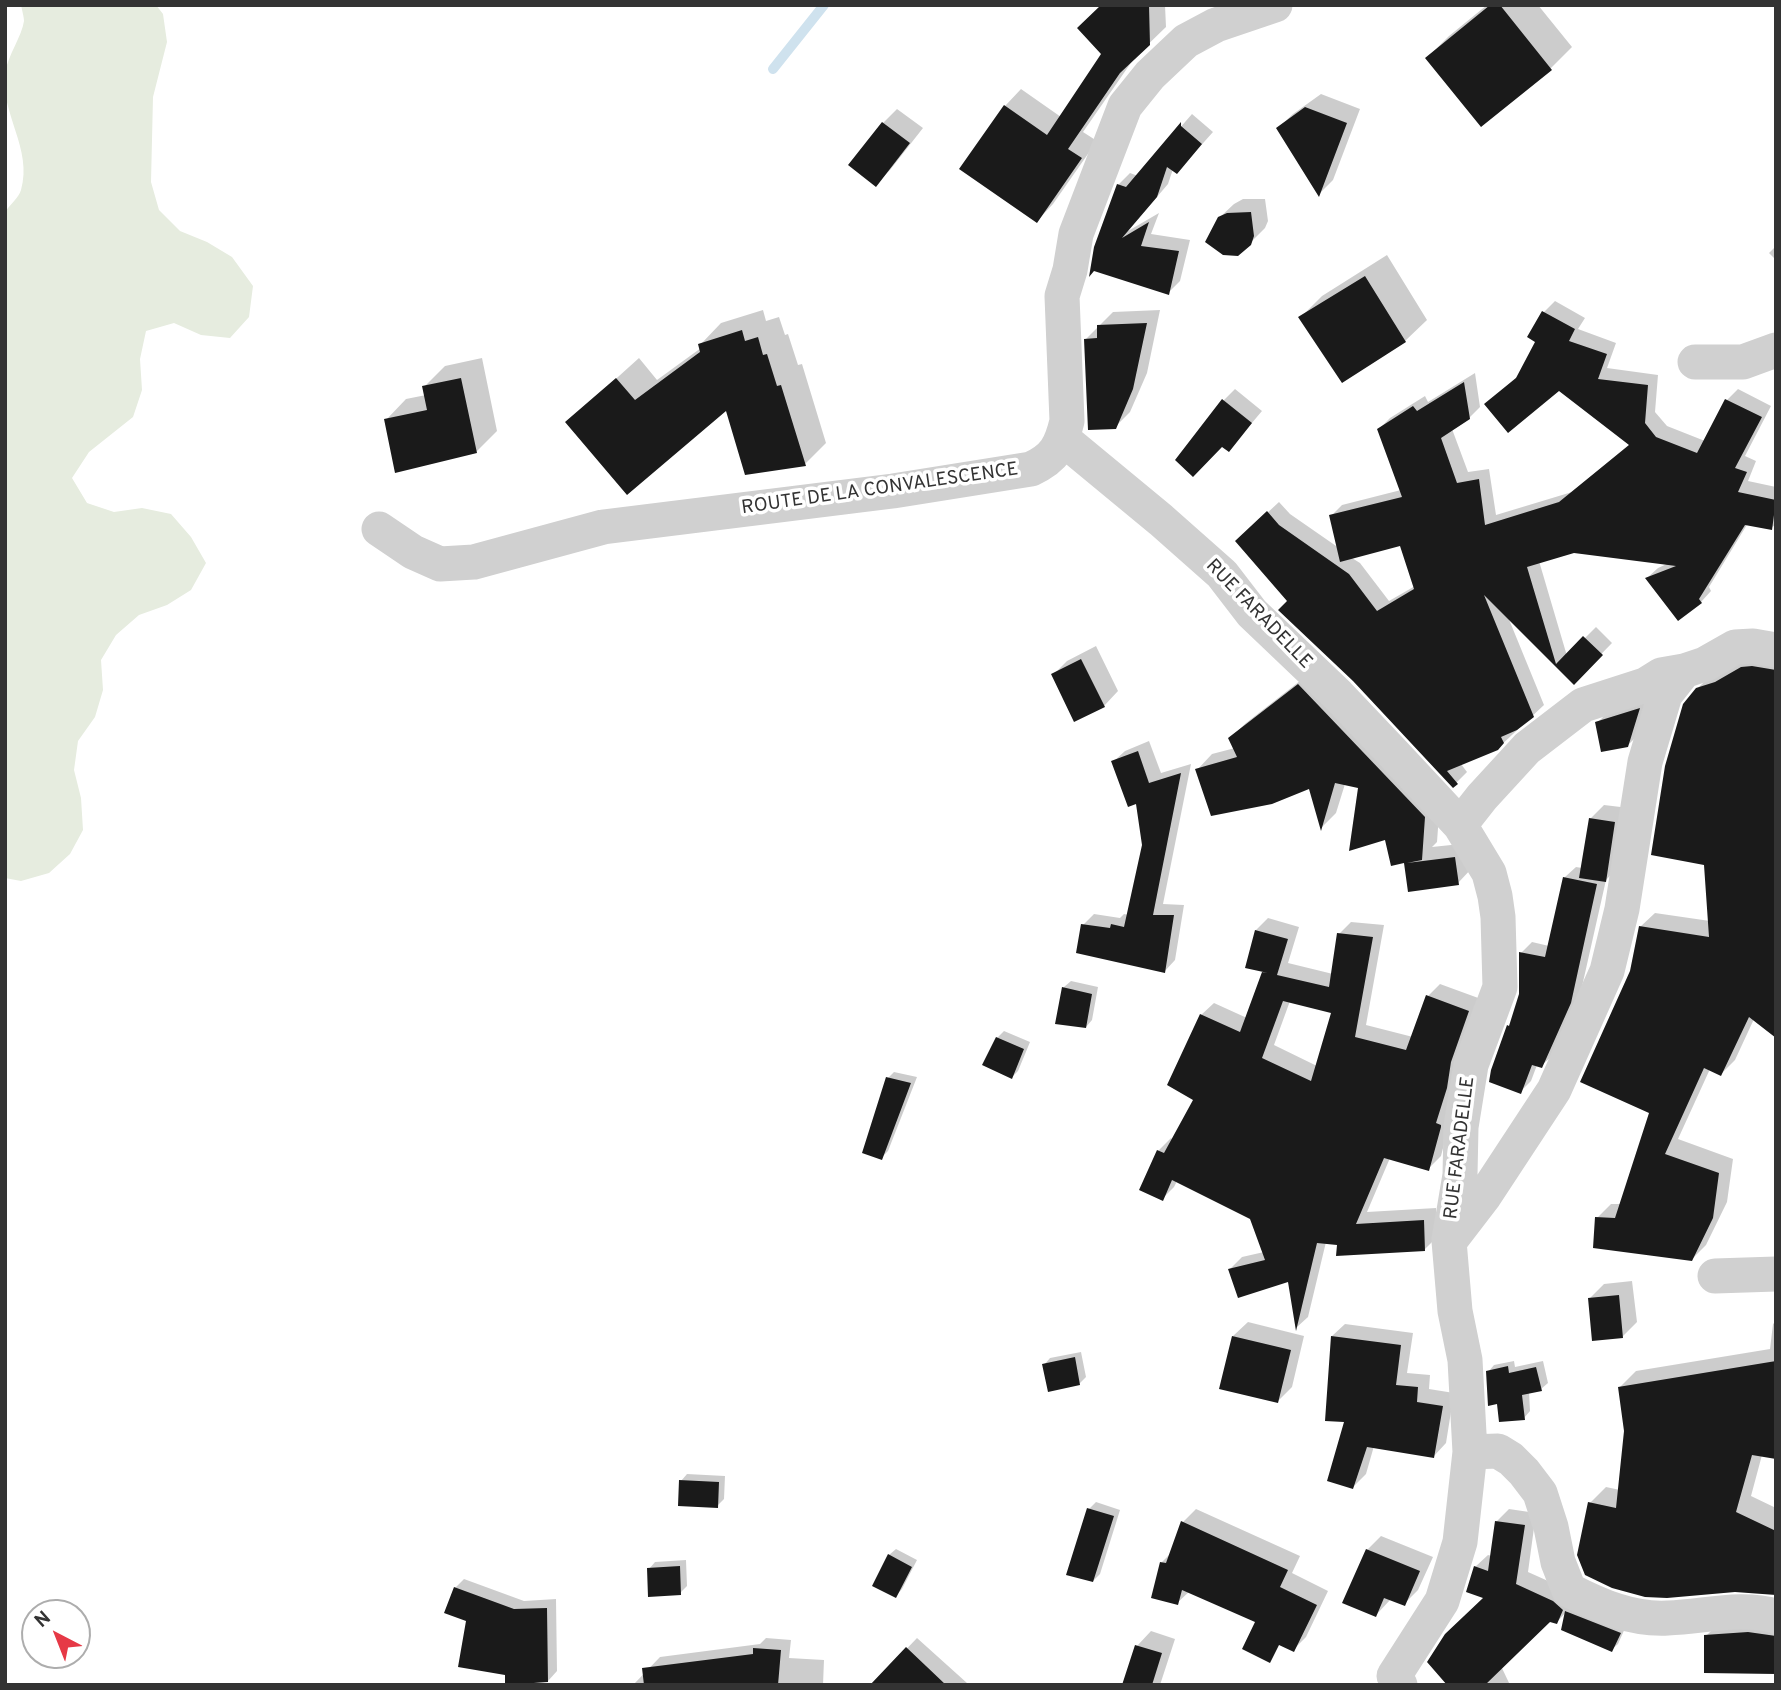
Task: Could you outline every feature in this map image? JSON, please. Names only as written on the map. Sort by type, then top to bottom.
[{"type":"street","points":[[1063,439],[1067,421],[1067,399],[1062,296],[1076,234],[1125,106],[1150,75],[1186,41],[1216,25],[1275,5]]},
{"type":"street","points":[[1695,362],[1742,362],[1776,350]]},
{"type":"street","name":"ROUTE DE LA CONVALESCENCE","points":[[379,529],[413,552],[440,564],[474,562],[603,527],[893,491],[1031,469],[1048,462],[1063,439]]},
{"type":"street","name":"RUE FARADELLE","points":[[1063,439],[1222,574],[1252,613],[1338,695],[1460,825],[1489,873],[1498,917],[1500,987],[1471,1065],[1461,1127],[1460,1175],[1449,1241],[1455,1311],[1465,1360],[1470,1452],[1460,1542],[1442,1601],[1394,1676],[1400,1685]]},
{"type":"street","points":[[1460,825],[1527,748],[1583,705],[1645,685],[1661,676],[1705,664],[1735,647],[1753,646],[1775,650]]},
{"type":"street","points":[[1449,1241],[1485,1195],[1554,1090],[1607,971],[1622,909],[1637,804],[1653,732],[1665,695],[1684,671]]},
{"type":"street","points":[[1715,1276],[1776,1274]]},
{"type":"street","points":[[1470,1452],[1498,1451],[1524,1472],[1540,1493],[1558,1562],[1569,1590],[1595,1603],[1630,1615],[1665,1619],[1731,1611],[1776,1616]]},
{"type":"shaded area","points":[[21,5],[156,5],[163,14],[167,42],[153,97],[151,182],[159,210],[180,231],[207,242],[232,257],[253,286],[249,317],[230,338],[201,335],[174,323],[146,331],[140,359],[142,390],[133,417],[89,452],[72,478],[87,503],[114,512],[142,508],[171,514],[191,537],[206,563],[191,590],[167,605],[139,615],[116,635],[101,660],[103,690],[95,717],[78,741],[74,770],[81,798],[83,830],[70,854],[49,873],[21,881],[5,878],[5,212],[20,193],[24,175],[20,146],[7,102],[5,73],[24,21]]},
{"type":"building","points":[[1101,5],[1149,5],[1150,45],[1120,73],[1068,149],[1082,158],[1037,223],[959,169],[1004,105],[1047,135],[1101,54],[1077,28]]},
{"type":"building","points":[[1490,5],[1500,5],[1552,70],[1481,127],[1425,58]]},
{"type":"building","points":[[1305,107],[1347,123],[1319,197],[1276,128]]},
{"type":"building","points":[[882,122],[910,143],[876,187],[848,165]]},
{"type":"building","points":[[1181,122],[1181,126],[1202,144],[1177,174],[1167,167],[1157,197],[1122,238],[1149,222],[1141,246],[1179,251],[1169,295],[1094,271],[1089,277],[1094,247],[1117,184],[1126,187]]},
{"type":"building","points":[[1251,212],[1254,236],[1251,245],[1238,256],[1223,255],[1205,242],[1218,217],[1227,213]]},
{"type":"building","points":[[1365,276],[1406,342],[1342,383],[1298,317]]},
{"type":"building","points":[[1542,311],[1575,329],[1569,341],[1607,354],[1598,379],[1648,385],[1645,423],[1656,437],[1697,453],[1725,399],[1762,417],[1735,468],[1747,472],[1738,492],[1776,500],[1772,530],[1745,525],[1699,599],[1702,603],[1678,621],[1645,578],[1676,566],[1574,553],[1527,567],[1556,664],[1583,636],[1603,655],[1574,685],[1484,595],[1534,717],[1517,730],[1501,737],[1504,743],[1498,750],[1447,771],[1458,784],[1453,788],[1353,681],[1278,610],[1287,601],[1235,541],[1267,511],[1279,525],[1349,574],[1377,611],[1414,589],[1400,546],[1340,562],[1329,515],[1402,497],[1377,429],[1413,406],[1417,411],[1464,382],[1470,419],[1441,438],[1457,483],[1479,479],[1485,525],[1559,502],[1629,445],[1559,391],[1508,433],[1484,404],[1516,378],[1535,342],[1527,337]]},
{"type":"building","points":[[1147,323],[1133,389],[1116,429],[1088,430],[1084,339],[1097,338],[1097,325]]},
{"type":"building","points":[[742,330],[745,341],[758,337],[763,355],[767,354],[777,386],[781,385],[806,466],[745,475],[726,411],[627,495],[565,422],[616,378],[635,400],[700,352],[698,344]]},
{"type":"building","points":[[461,378],[477,453],[395,473],[384,419],[427,410],[422,386]]},
{"type":"building","points":[[1222,399],[1252,423],[1229,452],[1222,447],[1193,477],[1175,460]]},
{"type":"building","points":[[1081,659],[1105,707],[1074,722],[1051,674]]},
{"type":"building","points":[[1741,667],[1776,670],[1776,1038],[1749,1017],[1721,1076],[1704,1068],[1665,1154],[1719,1173],[1713,1218],[1692,1261],[1593,1248],[1595,1217],[1615,1218],[1649,1113],[1580,1082],[1630,971],[1639,926],[1709,937],[1704,865],[1651,855],[1665,766],[1683,704],[1696,688],[1715,682]]},
{"type":"building","points":[[1298,684],[1425,817],[1422,860],[1407,863],[1455,857],[1459,885],[1408,892],[1404,863],[1391,866],[1385,840],[1349,851],[1358,788],[1335,783],[1321,831],[1309,789],[1272,804],[1211,816],[1195,769],[1237,757],[1228,738]]},
{"type":"building","points":[[1640,708],[1628,747],[1601,752],[1595,722]]},
{"type":"building","points":[[1138,751],[1149,783],[1181,773],[1153,915],[1174,915],[1165,973],[1076,953],[1081,924],[1124,927],[1142,845],[1136,804],[1128,807],[1111,761]]},
{"type":"building","points":[[1589,818],[1615,822],[1606,882],[1579,878]]},
{"type":"building","points":[[1563,877],[1597,884],[1571,1003],[1542,1068],[1532,1065],[1521,1094],[1489,1082],[1491,1070],[1519,994],[1519,952],[1545,957]]},
{"type":"building","points":[[1255,930],[1288,939],[1277,975],[1329,987],[1337,933],[1373,937],[1355,1037],[1406,1050],[1426,995],[1469,1011],[1451,1062],[1447,1088],[1436,1123],[1441,1127],[1429,1171],[1384,1158],[1356,1224],[1424,1220],[1425,1251],[1336,1256],[1337,1245],[1317,1243],[1296,1331],[1288,1282],[1238,1298],[1228,1269],[1265,1260],[1250,1219],[1172,1180],[1163,1201],[1139,1190],[1157,1150],[1164,1153],[1193,1100],[1167,1085],[1200,1014],[1240,1032],[1262,972],[1268,973],[1245,968]],"holes":[[[1283,1001],[1331,1013],[1311,1081],[1262,1058]]]},
{"type":"building","points":[[1062,987],[1092,994],[1086,1028],[1055,1024]]},
{"type":"building","points":[[996,1037],[1024,1049],[1012,1079],[982,1065]]},
{"type":"building","points":[[886,1077],[911,1083],[882,1160],[862,1153]]},
{"type":"building","points":[[1619,1295],[1623,1338],[1592,1341],[1588,1298]]},
{"type":"building","points":[[1232,1336],[1291,1350],[1278,1403],[1219,1389]]},
{"type":"building","points":[[1331,1336],[1401,1345],[1396,1385],[1418,1387],[1417,1402],[1443,1406],[1434,1458],[1367,1447],[1353,1489],[1327,1481],[1344,1422],[1325,1421]]},
{"type":"building","points":[[1075,1357],[1080,1385],[1048,1392],[1042,1364]]},
{"type":"building","points":[[1776,1361],[1776,1459],[1752,1455],[1736,1512],[1776,1531],[1776,1595],[1735,1592],[1667,1598],[1645,1597],[1612,1588],[1585,1575],[1577,1555],[1588,1502],[1616,1508],[1624,1431],[1618,1387]]},
{"type":"building","points":[[1508,1366],[1509,1373],[1536,1367],[1542,1391],[1522,1395],[1525,1420],[1499,1422],[1497,1404],[1488,1406],[1486,1371]]},
{"type":"building","points":[[679,1480],[719,1482],[718,1508],[678,1506]]},
{"type":"building","points":[[1087,1508],[1114,1516],[1093,1582],[1066,1575]]},
{"type":"building","points":[[1181,1521],[1288,1570],[1280,1587],[1317,1605],[1294,1652],[1279,1645],[1270,1663],[1242,1649],[1255,1622],[1182,1590],[1178,1605],[1151,1598],[1160,1562],[1166,1563]]},
{"type":"building","points":[[1495,1521],[1525,1525],[1516,1584],[1553,1601],[1563,1610],[1557,1624],[1550,1622],[1485,1685],[1447,1685],[1427,1662],[1445,1634],[1483,1598],[1466,1592],[1474,1566],[1488,1571]]},
{"type":"building","points":[[1366,1549],[1420,1571],[1405,1606],[1384,1598],[1376,1617],[1342,1603]]},
{"type":"building","points":[[888,1554],[912,1567],[896,1598],[872,1586]]},
{"type":"building","points":[[680,1566],[681,1595],[648,1597],[647,1568]]},
{"type":"building","points":[[454,1587],[514,1609],[547,1608],[548,1682],[505,1685],[505,1675],[458,1667],[466,1621],[444,1613]]},
{"type":"building","points":[[1565,1611],[1621,1633],[1612,1652],[1561,1630]]},
{"type":"building","points":[[1748,1632],[1776,1636],[1776,1674],[1704,1673],[1704,1635]]},
{"type":"building","points":[[1135,1645],[1162,1653],[1152,1685],[1122,1685]]},
{"type":"building","points":[[906,1647],[946,1685],[870,1685]]},
{"type":"building","points":[[753,1648],[781,1650],[778,1685],[644,1685],[642,1668],[753,1654]]},
{"type":"waterway","points":[[773,69],[824,5]]}]
